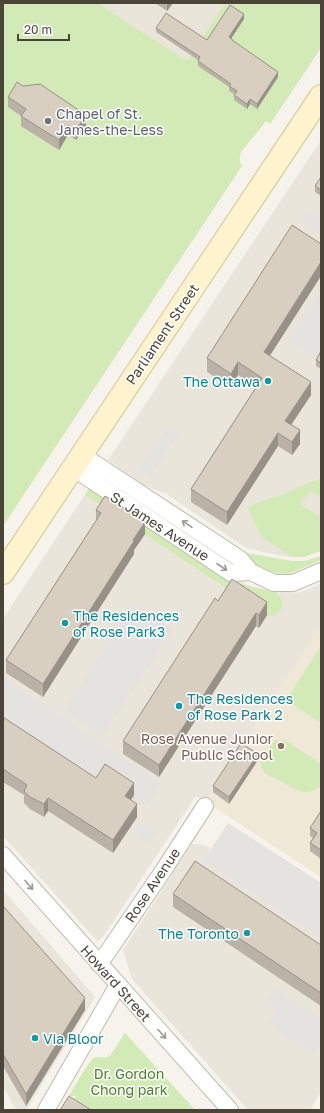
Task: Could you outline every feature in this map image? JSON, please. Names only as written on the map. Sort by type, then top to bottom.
[{"type":"main road","name":"Parliament Street","points":[[3,573],[321,96]]},
{"type":"street","name":"St James Avenue","points":[[78,461],[231,573],[251,572],[274,583],[292,583],[321,571]]},
{"type":"street","name":"Rose Avenue","points":[[99,964],[205,806]]},
{"type":"street","name":"Howard Street","points":[[3,855],[229,1110]]},
{"type":"street","points":[[46,1110],[118,985]]},
{"type":"shaded area","points":[[97,3],[225,3],[187,61]]},
{"type":"shaded area","points":[[321,140],[321,551],[304,557],[294,557],[282,556],[246,548],[165,493],[143,485],[108,460]]},
{"type":"shaded area","points":[[310,209],[321,217],[321,234],[301,221]]},
{"type":"shaded area","points":[[321,290],[321,349],[315,358],[288,341]]},
{"type":"shaded area","points":[[167,427],[179,434],[150,476],[139,468]]},
{"type":"shaded area","points":[[90,487],[235,581],[253,587],[298,593],[321,584],[321,626],[205,801],[196,796],[105,934],[97,941],[3,836],[3,619]]},
{"type":"shaded area","points":[[134,603],[173,629],[102,736],[63,711]]},
{"type":"shaded area","name":"Rose Avenue Junior Public School","points":[[321,626],[321,877],[205,801]]},
{"type":"shaded area","points":[[3,677],[161,784],[145,808],[3,715]]},
{"type":"shaded area","points":[[228,823],[321,883],[321,939],[203,861]]},
{"type":"shaded area","points":[[144,824],[156,832],[148,845],[136,836]]},
{"type":"shaded area","points":[[192,844],[199,844],[211,848],[203,861],[321,939],[321,1092],[310,1110],[248,1110],[132,979],[123,950]]},
{"type":"shaded area","name":"Via Bloor","points":[[3,890],[95,997],[27,1109],[23,1110],[14,1107],[3,1086]]},
{"type":"shaded area","points":[[275,989],[321,1019],[321,1043],[314,1054],[268,1024],[276,1010],[266,1004]]},
{"type":"green space","points":[[3,3],[97,3],[187,61],[225,3],[321,3],[321,48],[270,124],[266,121],[242,151],[240,155],[240,162],[242,166],[3,526]]},
{"type":"green space","points":[[321,478],[321,498],[310,491],[300,504],[321,518],[321,551],[304,557],[294,557],[266,540],[260,534],[248,508],[252,505],[284,494]]},
{"type":"green space","points":[[90,487],[235,581],[252,587],[276,592],[283,602],[282,607],[277,614],[272,616],[267,615],[85,495]]},
{"type":"green space","points":[[159,495],[247,553],[292,561],[305,561],[321,556],[321,560],[289,574],[275,573],[264,570],[158,498]]},
{"type":"green space","points":[[321,646],[321,723],[286,700]]},
{"type":"green space","points":[[275,740],[285,740],[321,764],[321,781],[317,788],[308,792],[300,791],[263,771],[261,761]]},
{"type":"green space","name":"Dr. Gordon Chong park","points":[[125,1033],[195,1110],[80,1110],[71,1104],[76,1096],[69,1096],[91,1060],[98,1057],[105,1058],[110,1056]]},
{"type":"building","points":[[230,5],[244,14],[229,37],[278,72],[257,104],[250,99],[247,104],[234,95],[237,91],[229,86],[231,84],[198,61],[200,57],[156,28],[166,13],[207,40]]},
{"type":"building","name":"Chapel of St. James-the-Less","points":[[17,82],[23,86],[40,84],[86,115],[76,130],[68,125],[59,140],[21,116],[26,109],[8,97]]},
{"type":"building","points":[[321,177],[321,190],[315,186]]},
{"type":"building","name":"The Ottawa","points":[[292,225],[321,244],[321,262],[264,352],[311,382],[285,421],[300,430],[292,442],[278,433],[227,512],[191,489],[262,378],[238,362],[231,374],[207,358]]},
{"type":"building","points":[[321,351],[321,363],[316,360]]},
{"type":"building","name":"The Residences of Rose Park3","points":[[105,496],[145,522],[43,684],[6,660],[101,513],[96,510]]},
{"type":"building","name":"The Residences of Rose Park 2","points":[[232,579],[267,602],[259,615],[256,613],[159,765],[123,741],[215,598],[218,601]]},
{"type":"building","points":[[3,717],[96,778],[105,764],[134,783],[125,796],[137,804],[113,840],[48,798],[44,804],[30,797],[24,791],[27,785],[3,769]]},
{"type":"building","points":[[241,743],[258,754],[229,797],[213,786]]},
{"type":"building","points":[[321,811],[321,850],[310,843],[317,833],[310,828]]},
{"type":"building","name":"The Toronto","points":[[195,861],[321,945],[321,993],[173,894]]},
{"type":"building","name":"Via Bloor","points":[[3,906],[85,998],[26,1094],[3,1054]]},
{"type":"building","points":[[69,1096],[91,1110],[60,1110]]},
{"type":"place","name":"Chapel of St. James-the-Less","points":[[48,121]]},
{"type":"place","name":"The Ottawa","points":[[268,381]]},
{"type":"place","name":"The Residences of Rose Park3","points":[[65,623]]},
{"type":"place","name":"The Residences of Rose Park 2","points":[[179,706]]},
{"type":"place","name":"Rose Avenue Junior Public School","points":[[281,746]]},
{"type":"place","name":"The Toronto","points":[[247,933]]},
{"type":"place","name":"Via Bloor","points":[[35,1038]]}]
